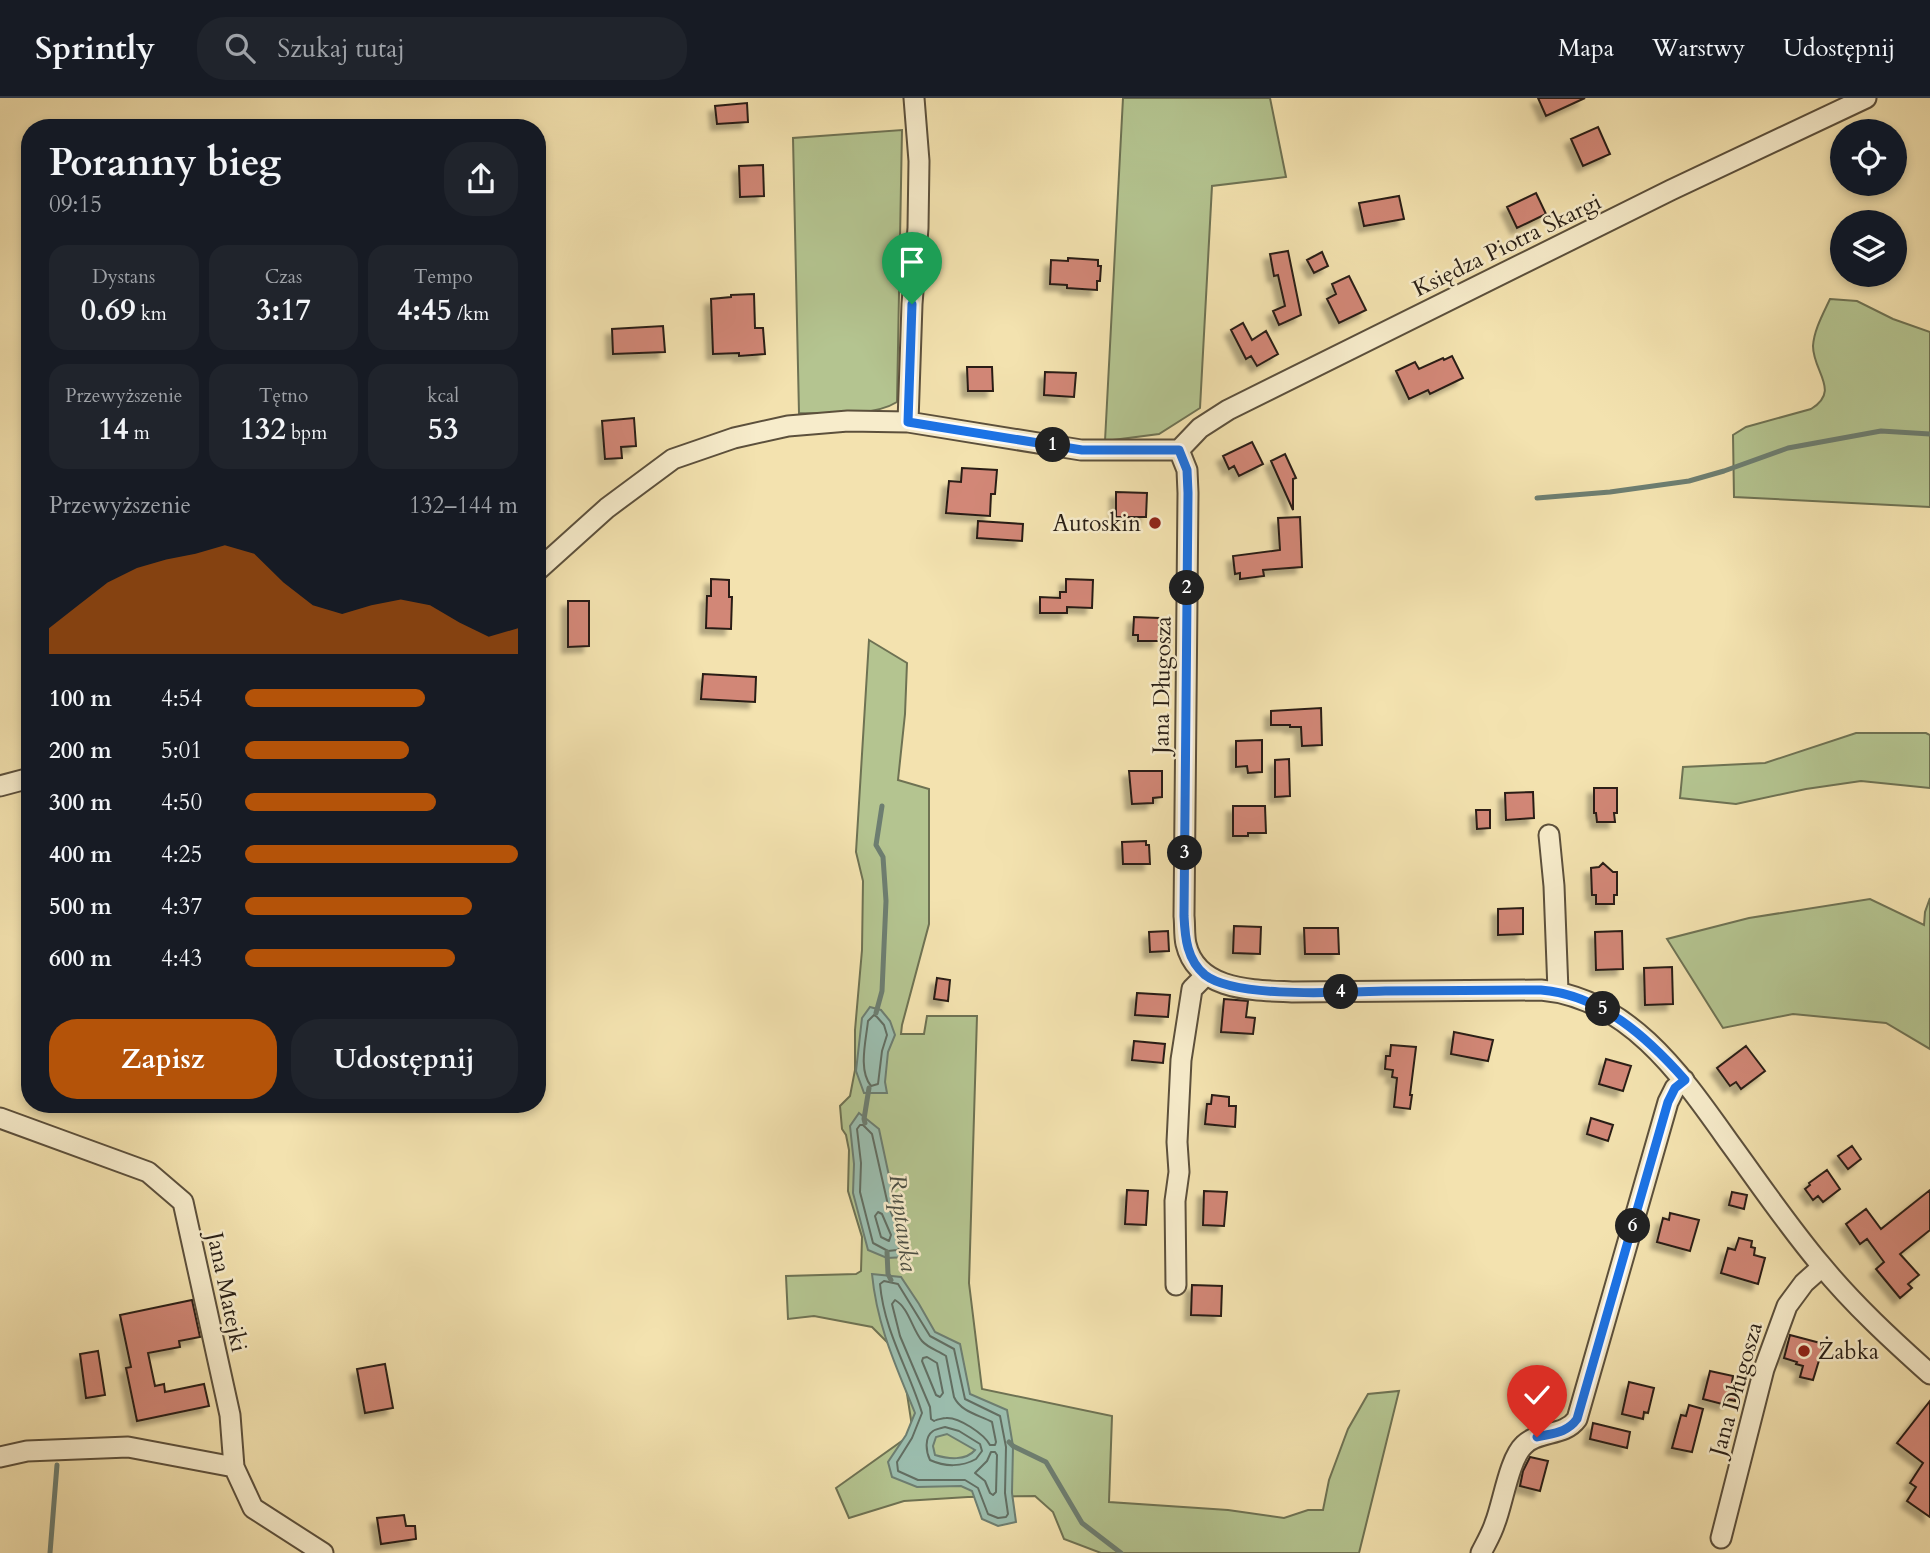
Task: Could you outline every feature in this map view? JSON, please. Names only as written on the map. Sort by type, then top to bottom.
[{"type":"street","points":[[908,422],[912,304],[919,214],[919,160],[914,98]]},
{"type":"street","name":"Księdza Piotra Skargi","points":[[1179,450],[1200,428],[1228,410],[1671,190],[1866,98]]},
{"type":"street","points":[[546,563],[607,508],[673,459],[734,438],[788,426],[848,421],[908,422],[1082,450],[1179,450]]},
{"type":"street","name":"Jana Długosza","points":[[1179,450],[1187,470],[1188,493],[1184,916],[1186,944],[1197,967],[1206,975]]},
{"type":"street","points":[[0,786],[21,780]]},
{"type":"street","points":[[1549,835],[1558,991]]},
{"type":"street","points":[[1176,1285],[1175,1202],[1179,1172],[1177,1142],[1181,1060],[1192,989],[1206,975],[1223,984],[1292,992],[1558,991],[1601,1009],[1626,1024],[1663,1055],[1685,1080],[1822,1267],[1860,1308],[1930,1374]]},
{"type":"street","points":[[1481,1553],[1495,1525],[1521,1448],[1531,1440],[1563,1431],[1577,1419],[1668,1102],[1675,1088],[1685,1080]]},
{"type":"street","name":"Jana Matejki","points":[[0,1118],[148,1172],[183,1202],[230,1415],[234,1467],[253,1508],[323,1553]]},
{"type":"street","name":"Jana Długosza","points":[[1721,1538],[1765,1369],[1787,1306],[1804,1283],[1822,1267]]},
{"type":"street","points":[[0,1457],[27,1451],[128,1447],[234,1467]]},
{"type":"green space","points":[[1123,98],[1270,98],[1286,177],[1212,186],[1200,408],[1159,434],[1105,441]]},
{"type":"green space","points":[[902,130],[897,402],[863,412],[799,413],[793,138]]},
{"type":"green space","points":[[1830,299],[1857,301],[1893,319],[1930,332],[1930,507],[1734,497],[1733,435],[1746,427],[1811,409],[1824,395],[1825,388],[1813,346],[1817,328]]},
{"type":"green space","points":[[869,640],[907,663],[898,780],[929,789],[929,924],[901,1034],[924,1034],[927,1016],[977,1016],[969,1283],[982,1389],[1112,1416],[1109,1502],[1228,1510],[1284,1518],[1308,1510],[1323,1510],[1329,1480],[1348,1429],[1368,1394],[1399,1391],[1359,1553],[1101,1553],[1064,1539],[1053,1512],[1035,1496],[904,1501],[849,1518],[836,1488],[913,1433],[904,1374],[890,1345],[872,1327],[814,1316],[788,1319],[786,1276],[856,1274],[861,1271],[862,1237],[848,1191],[849,1150],[842,1129],[840,1106],[850,1096],[855,1070],[863,881],[856,852]]},
{"type":"green space","points":[[1856,733],[1930,735],[1930,788],[1861,781],[1736,804],[1680,798],[1683,767],[1765,763]]},
{"type":"green space","points":[[1930,898],[1930,1049],[1886,1023],[1793,1014],[1723,1028],[1667,939],[1749,918],[1870,899],[1924,925]]},
{"type":"water","points":[[870,1007],[881,1010],[890,1021],[895,1035],[888,1052],[885,1082],[887,1093],[864,1093],[856,1071],[862,1018]]},
{"type":"water","points":[[859,1113],[879,1129],[895,1204],[908,1233],[906,1257],[887,1258],[868,1250],[853,1193],[854,1164],[850,1126]]},
{"type":"water","points":[[872,1274],[901,1277],[935,1332],[960,1344],[970,1394],[1007,1410],[1013,1446],[1012,1493],[1016,1522],[998,1526],[982,1519],[972,1491],[961,1486],[917,1487],[892,1477],[888,1462],[906,1435],[915,1413],[888,1345]],"holes":[[[947,1434],[975,1450],[967,1456],[951,1458],[935,1455],[933,1446],[936,1437]]]},
{"type":"building","points":[[1538,98],[1585,98],[1546,116]]},
{"type":"building","points":[[747,103],[748,122],[717,124],[715,106]]},
{"type":"building","points":[[1598,127],[1610,154],[1583,166],[1571,139]]},
{"type":"building","points":[[763,165],[764,196],[740,197],[739,166]]},
{"type":"building","points":[[1536,193],[1546,214],[1517,228],[1507,207]]},
{"type":"building","points":[[1399,196],[1404,219],[1364,226],[1359,203]]},
{"type":"building","points":[[1288,251],[1301,315],[1279,325],[1273,311],[1285,306],[1278,275],[1274,276],[1270,254]]},
{"type":"building","points":[[1322,252],[1328,266],[1314,273],[1307,260]]},
{"type":"building","points":[[1068,258],[1098,260],[1098,266],[1101,266],[1097,290],[1050,284],[1051,260],[1068,261]]},
{"type":"building","points":[[1349,276],[1366,310],[1339,323],[1327,299],[1336,294],[1332,284]]},
{"type":"building","points":[[754,294],[755,328],[763,328],[765,354],[713,354],[711,299]]},
{"type":"building","points":[[1243,323],[1252,340],[1266,331],[1278,354],[1257,366],[1251,356],[1246,359],[1231,330]]},
{"type":"building","points":[[663,326],[665,352],[613,354],[612,329]]},
{"type":"building","points":[[1452,356],[1463,378],[1430,394],[1428,390],[1409,399],[1396,371],[1415,362],[1419,369]]},
{"type":"building","points":[[967,367],[992,367],[993,391],[968,391]]},
{"type":"building","points":[[1045,372],[1076,373],[1074,397],[1044,395]]},
{"type":"building","points":[[634,418],[636,446],[621,447],[622,458],[605,459],[602,421]]},
{"type":"building","points":[[1252,442],[1263,464],[1239,476],[1234,466],[1229,469],[1223,456]]},
{"type":"building","points":[[1285,454],[1296,478],[1293,479],[1293,510],[1271,461]]},
{"type":"building","points":[[962,468],[997,470],[995,494],[991,494],[990,516],[946,513],[949,481],[961,482]]},
{"type":"building","points":[[1116,492],[1147,493],[1146,517],[1116,517]]},
{"type":"building","points":[[1300,517],[1302,567],[1263,570],[1264,576],[1240,579],[1240,573],[1235,574],[1233,556],[1280,550],[1278,518]]},
{"type":"building","points":[[978,521],[1023,524],[1022,541],[977,538]]},
{"type":"building","points":[[711,579],[729,580],[729,597],[732,597],[731,629],[706,628],[707,596],[711,596]]},
{"type":"building","points":[[1066,579],[1093,580],[1092,608],[1067,607],[1067,613],[1040,613],[1040,597],[1060,598],[1060,592],[1066,592]]},
{"type":"building","points":[[568,601],[589,601],[589,646],[568,647]]},
{"type":"building","points":[[1134,617],[1159,618],[1159,641],[1138,641],[1138,635],[1133,635]]},
{"type":"building","points":[[703,674],[756,677],[755,702],[701,699]]},
{"type":"building","points":[[1321,708],[1322,745],[1302,746],[1301,727],[1271,725],[1271,711]]},
{"type":"building","points":[[1262,740],[1262,772],[1248,773],[1247,766],[1236,767],[1236,741]]},
{"type":"building","points":[[1289,759],[1290,796],[1275,797],[1275,760]]},
{"type":"building","points":[[1129,771],[1162,771],[1162,797],[1153,798],[1153,803],[1132,804]]},
{"type":"building","points":[[1594,788],[1617,788],[1615,822],[1597,822],[1594,813]]},
{"type":"building","points":[[1533,792],[1534,818],[1506,820],[1505,793]]},
{"type":"building","points":[[1233,806],[1265,806],[1266,833],[1233,836]]},
{"type":"building","points":[[1476,810],[1490,810],[1490,828],[1477,829]]},
{"type":"building","points":[[1146,841],[1146,845],[1149,845],[1150,864],[1123,864],[1122,842]]},
{"type":"building","points":[[1603,863],[1613,872],[1617,872],[1617,895],[1614,895],[1614,904],[1596,904],[1596,895],[1592,895],[1591,868],[1599,867]]},
{"type":"building","points":[[1523,908],[1523,934],[1498,935],[1498,909]]},
{"type":"building","points":[[1234,926],[1261,927],[1260,954],[1233,953]]},
{"type":"building","points":[[1304,928],[1338,928],[1339,954],[1305,954]]},
{"type":"building","points":[[1168,931],[1169,951],[1150,952],[1149,932]]},
{"type":"building","points":[[1622,931],[1623,969],[1596,970],[1595,932]]},
{"type":"building","points":[[1672,967],[1673,1004],[1645,1005],[1644,968]]},
{"type":"building","points":[[937,978],[950,980],[948,1001],[934,999]]},
{"type":"building","points":[[1137,993],[1170,995],[1168,1017],[1135,1015]]},
{"type":"building","points":[[1224,999],[1248,1001],[1246,1017],[1255,1018],[1253,1034],[1221,1032]]},
{"type":"building","points":[[1454,1032],[1493,1040],[1488,1061],[1451,1054]]},
{"type":"building","points":[[1134,1041],[1165,1044],[1163,1063],[1132,1060]]},
{"type":"building","points":[[1391,1045],[1416,1047],[1410,1109],[1394,1107],[1397,1078],[1392,1077],[1393,1070],[1385,1069],[1386,1056],[1390,1056]]},
{"type":"building","points":[[1746,1046],[1765,1071],[1741,1089],[1736,1082],[1730,1086],[1717,1068]]},
{"type":"building","points":[[1606,1059],[1631,1066],[1623,1091],[1599,1084]]},
{"type":"building","points":[[1212,1095],[1229,1097],[1229,1106],[1236,1106],[1235,1127],[1205,1124],[1207,1104],[1211,1104]]},
{"type":"building","points":[[1591,1118],[1613,1125],[1608,1141],[1587,1134]]},
{"type":"building","points":[[1852,1146],[1861,1159],[1848,1169],[1838,1156]]},
{"type":"building","points":[[1827,1170],[1840,1189],[1823,1202],[1818,1196],[1813,1200],[1805,1189]]},
{"type":"building","points":[[1127,1190],[1148,1191],[1146,1225],[1125,1224]]},
{"type":"building","points":[[1930,1190],[1930,1230],[1900,1254],[1919,1275],[1908,1284],[1912,1288],[1900,1298],[1876,1269],[1884,1262],[1867,1239],[1860,1244],[1846,1224],[1866,1209],[1881,1229]]},
{"type":"building","points":[[1204,1191],[1227,1192],[1224,1226],[1203,1225]]},
{"type":"building","points":[[1732,1192],[1747,1195],[1744,1209],[1729,1205]]},
{"type":"building","points":[[1670,1213],[1699,1220],[1690,1251],[1657,1242],[1663,1218],[1669,1220]]},
{"type":"building","points":[[1739,1238],[1752,1241],[1754,1255],[1765,1258],[1758,1284],[1721,1273],[1728,1248],[1735,1250]]},
{"type":"building","points":[[1192,1285],[1222,1286],[1221,1316],[1191,1315]]},
{"type":"building","points":[[192,1300],[200,1337],[179,1341],[180,1347],[148,1353],[155,1386],[164,1384],[165,1392],[204,1384],[209,1406],[137,1421],[126,1368],[131,1367],[120,1315]]},
{"type":"building","name":"Żabka","points":[[1790,1335],[1824,1344],[1813,1380],[1800,1377],[1803,1366],[1784,1358]]},
{"type":"building","points":[[98,1351],[105,1395],[86,1398],[80,1354]]},
{"type":"building","points":[[385,1364],[393,1408],[365,1413],[357,1369]]},
{"type":"building","points":[[1710,1371],[1733,1376],[1732,1382],[1739,1384],[1735,1401],[1727,1399],[1726,1405],[1703,1399]]},
{"type":"building","points":[[1629,1382],[1654,1388],[1648,1413],[1644,1412],[1643,1419],[1622,1414]]},
{"type":"building","points":[[1930,1401],[1930,1517],[1907,1501],[1916,1487],[1910,1483],[1923,1463],[1897,1443]]},
{"type":"building","points":[[1689,1405],[1703,1409],[1692,1452],[1672,1448],[1681,1415],[1686,1416]]},
{"type":"building","points":[[1593,1423],[1630,1432],[1627,1448],[1590,1439]]},
{"type":"building","points":[[1530,1457],[1548,1461],[1540,1491],[1520,1486]]},
{"type":"building","points":[[404,1515],[406,1526],[415,1526],[416,1539],[381,1544],[377,1518]]},
{"type":"waterway","points":[[1537,498],[1610,492],[1689,481],[1788,448],[1881,431],[1930,434]]},
{"type":"waterway","name":"Ruptawka","points":[[876,1013],[882,991],[886,901],[883,857],[876,845],[882,806]]},
{"type":"waterway","name":"Ruptawka","points":[[865,1123],[869,1088]]},
{"type":"waterway","name":"Ruptawka","points":[[887,1252],[888,1274],[891,1280]]},
{"type":"waterway","name":"Ruptawka","points":[[1009,1442],[1046,1462],[1082,1523],[1121,1553]]},
{"type":"waterway","points":[[50,1553],[57,1465]]},
{"type":"place","name":"Autoskin","points":[[1155,523]]},
{"type":"place","name":"Żabka","points":[[1804,1351]]},
{"type":"route","points":[[912,304],[908,422],[1082,450],[1179,450],[1187,470],[1188,493],[1184,916],[1186,944],[1197,967],[1223,984],[1270,991],[1558,991],[1601,1009],[1626,1024],[1663,1055],[1685,1080],[1675,1088],[1668,1102],[1582,1408],[1573,1424],[1563,1431],[1537,1437]]}]
